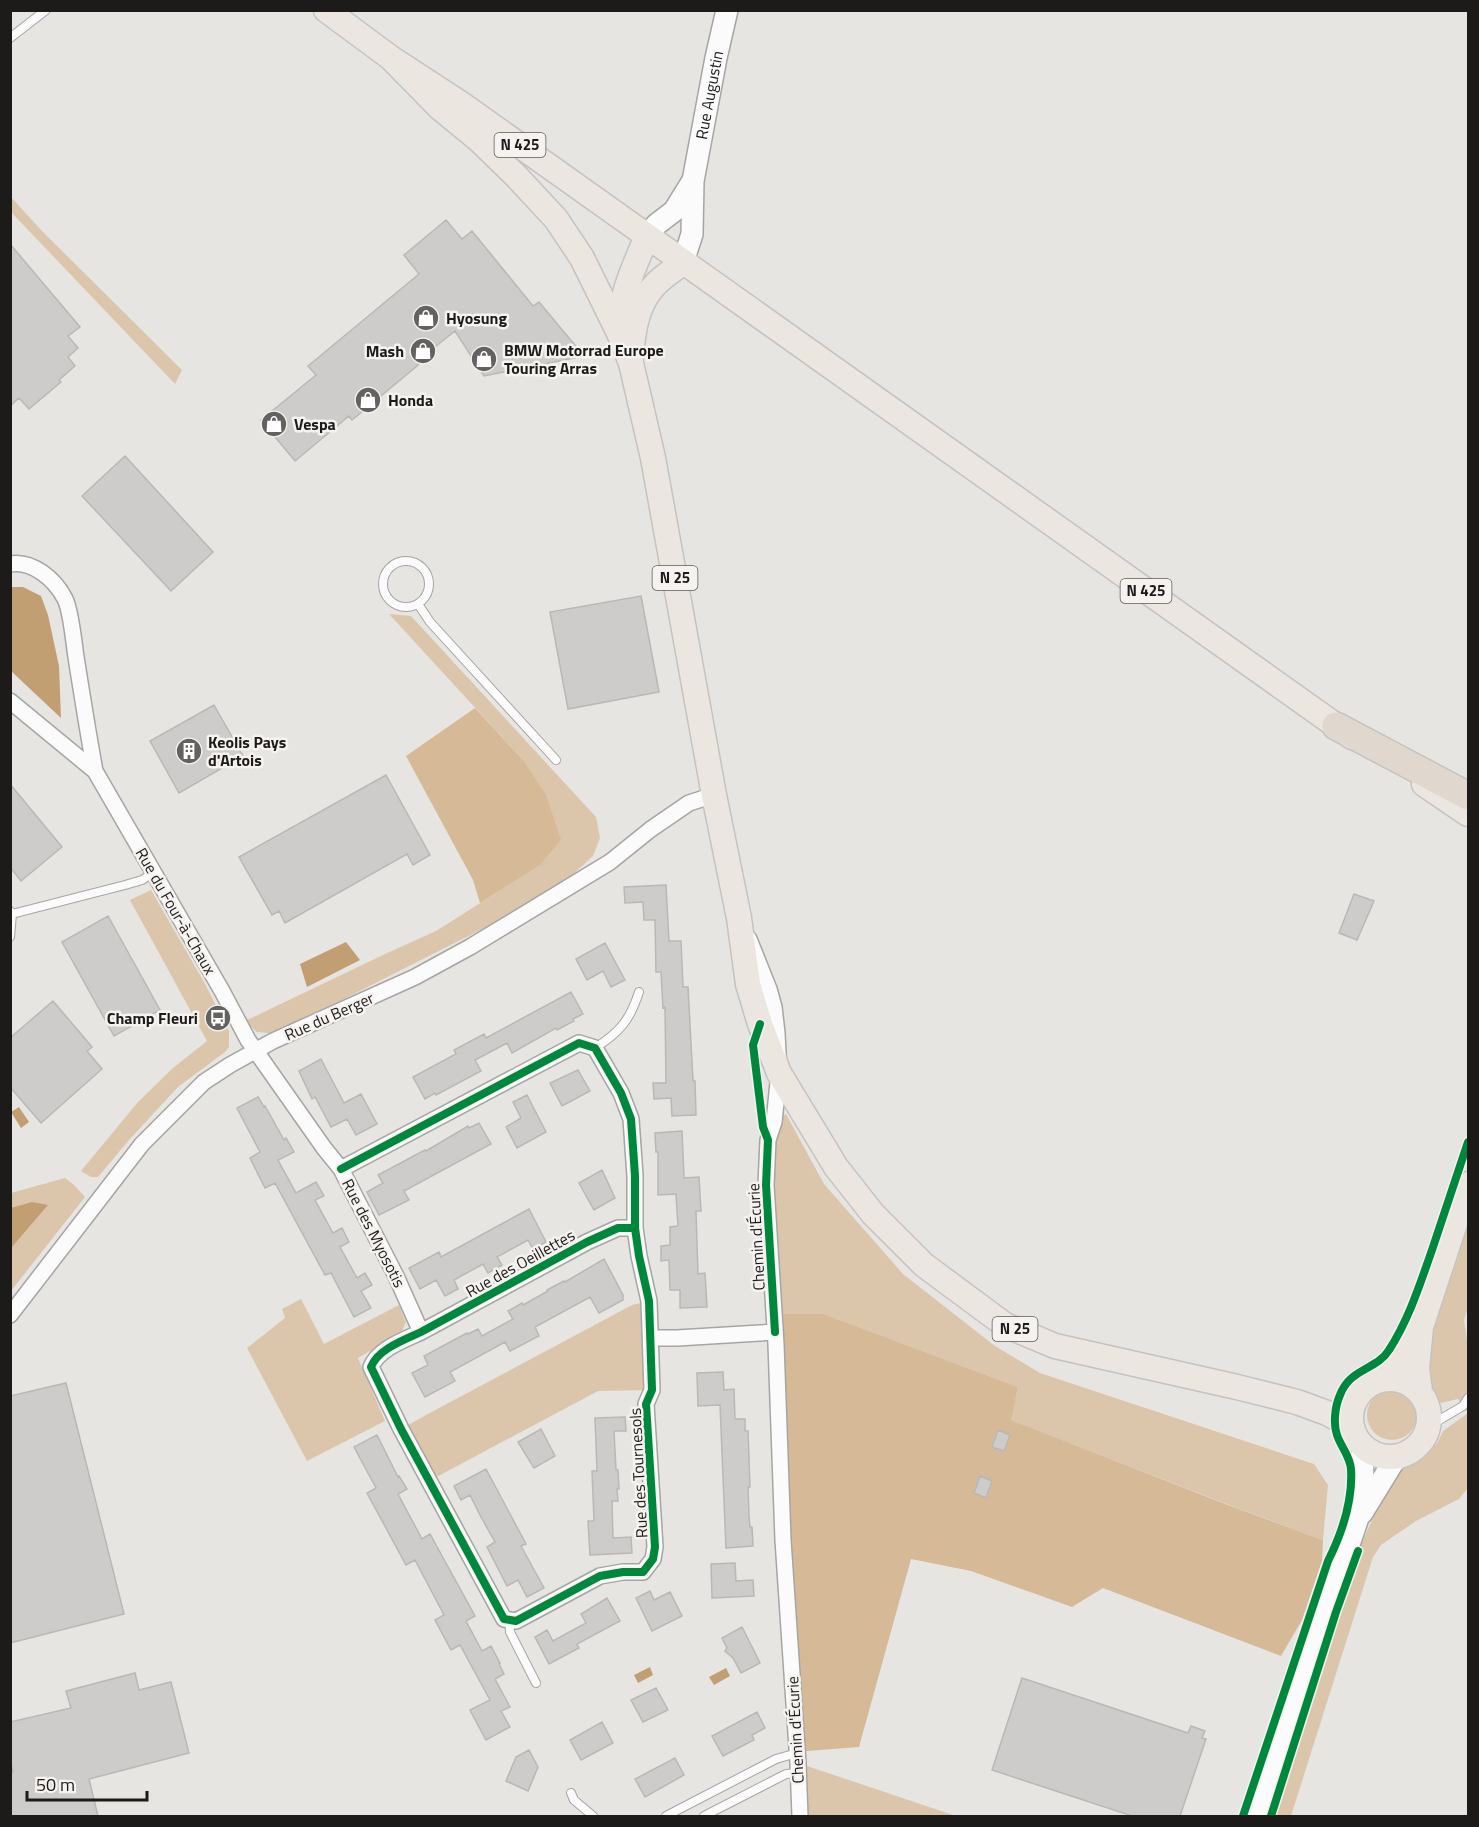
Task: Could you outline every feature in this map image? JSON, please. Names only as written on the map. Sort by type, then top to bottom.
[{"type":"highway","points":[[1336,726],[1468,796]]},
{"type":"main road","name":"N 25","points":[[326,10],[392,58],[440,108],[479,140],[517,177],[556,219],[582,258],[619,333],[631,363],[653,458],[714,795],[739,918],[748,984],[760,1024],[779,1073],[836,1167],[873,1214],[924,1265],[1005,1324],[1055,1346],[1297,1402],[1327,1413],[1357,1436]]},
{"type":"main road","name":"Rue Augustin","points":[[693,181],[727,10]]},
{"type":"main road","name":"N 425","points":[[392,58],[460,103],[1336,726],[1468,814]]},
{"type":"main road","points":[[647,236],[674,211],[693,181]]},
{"type":"main road","points":[[683,262],[692,234],[693,181]]},
{"type":"main road","name":"N 25","points":[[619,333],[619,315],[629,279],[647,236]]},
{"type":"main road","name":"N 25","points":[[631,363],[633,329],[643,300],[655,284],[683,262]]},
{"type":"main road","name":"N 425","points":[[1336,726],[1468,827]]},
{"type":"main road","points":[[1420,1391],[1418,1368],[1421,1327],[1468,1184]]},
{"type":"main road","points":[[1379,1380],[1394,1367],[1421,1327]]},
{"type":"main road","points":[[1257,1816],[1357,1521],[1363,1480],[1357,1436],[1351,1418],[1356,1398],[1370,1384],[1390,1378],[1411,1384],[1420,1391],[1428,1404],[1429,1426],[1421,1443],[1406,1454],[1378,1455],[1357,1436]]},
{"type":"main road","points":[[1357,1521],[1397,1456]]},
{"type":"street","name":"Rue du Four-à-Chaux","points":[[10,564],[21,563],[43,572],[65,599],[74,639],[87,733],[95,771],[248,1040],[256,1050]]},
{"type":"street","name":"Rue du Four-à-Chaux","points":[[10,702],[95,771]]},
{"type":"street","name":"Rue du Berger","points":[[10,1315],[142,1144],[204,1082],[256,1050],[415,977],[470,947],[610,862],[651,829],[689,803],[714,795]]},
{"type":"street","points":[[341,1169],[579,1042],[595,1048]]},
{"type":"street","name":"Rue des Tournesols","points":[[507,1620],[516,1621],[600,1576],[623,1572],[643,1572],[653,1559],[655,1547],[646,1404],[652,1390],[649,1301],[635,1228],[635,1176],[631,1119],[621,1093],[595,1048]]},
{"type":"street","name":"Rue des Myosotis","points":[[256,1050],[341,1169],[396,1276],[421,1332]]},
{"type":"street","name":"Chemin d'Écurie","points":[[779,1073],[774,1122],[768,1140],[766,1185],[775,1332],[783,1540],[800,1816]]},
{"type":"street","points":[[774,1122],[786,1114],[804,1115]]},
{"type":"street","name":"Rue des Oeillettes","points":[[507,1620],[406,1438],[372,1367],[375,1358],[402,1341],[587,1242],[618,1228],[635,1228]]},
{"type":"street","points":[[651,1338],[775,1332]]},
{"type":"lane","points":[[10,38],[46,10]]},
{"type":"lane","points":[[409,561],[419,565],[427,573],[430,585],[427,596],[418,604],[400,607],[386,596],[383,588],[384,579],[392,566],[409,561]]},
{"type":"lane","points":[[418,604],[430,622],[556,760]]},
{"type":"lane","points":[[10,937],[11,912],[125,885],[142,880],[153,873]]},
{"type":"lane","points":[[595,1048],[613,1037],[626,1021],[632,1013],[639,992]]},
{"type":"lane","points":[[1429,1426],[1464,1406],[1468,1398]]},
{"type":"lane","points":[[507,1620],[510,1632],[536,1683]]},
{"type":"lane","points":[[666,1816],[776,1759],[797,1753]]},
{"type":"lane","points":[[704,1816],[786,1774],[798,1773]]},
{"type":"lane","points":[[571,1793],[574,1800],[593,1816]]},
{"type":"shaded area","points":[[10,196],[42,231],[182,370],[175,384],[11,212]]},
{"type":"shaded area","points":[[10,587],[23,587],[41,596],[48,615],[59,666],[61,718],[11,671]]},
{"type":"shaded area","points":[[389,614],[411,616],[596,817],[600,838],[593,856],[569,878],[500,920],[340,1001],[269,1033],[257,1032],[245,1021],[436,931],[539,866],[523,760]]},
{"type":"shaded area","points":[[475,708],[523,760],[546,795],[561,840],[539,866],[480,903],[473,880],[406,756]]},
{"type":"shaded area","points":[[151,890],[204,982],[229,1031],[229,1047],[178,1087],[98,1177],[91,1177],[81,1171],[138,1102],[173,1068],[207,1041],[130,900]]},
{"type":"shaded area","points":[[346,942],[360,960],[307,987],[300,964]]},
{"type":"shaded area","points":[[19,1107],[29,1122],[21,1128],[11,1112]]},
{"type":"shaded area","points":[[786,1114],[824,1184],[903,1274],[995,1346],[1040,1373],[1314,1464],[1328,1485],[1323,1540],[1010,1420],[1018,1387],[824,1314],[774,1314],[766,1185],[774,1122]]},
{"type":"shaded area","points":[[65,1178],[85,1197],[11,1291],[11,1193]]},
{"type":"shaded area","points":[[32,1202],[48,1205],[11,1248],[11,1208]]},
{"type":"shaded area","points":[[1468,1224],[1468,1307],[1464,1320],[1468,1346],[1468,1412],[1458,1399],[1441,1403],[1435,1394],[1427,1371],[1441,1300],[1457,1261]]},
{"type":"shaded area","points":[[301,1299],[324,1344],[399,1305],[406,1322],[401,1333],[358,1358],[385,1421],[307,1461],[247,1348],[285,1318],[282,1309]]},
{"type":"shaded area","points":[[649,1301],[652,1390],[598,1391],[429,1481],[401,1429],[632,1305]]},
{"type":"shaded area","points":[[774,1314],[824,1314],[1018,1387],[1011,1420],[1323,1540],[1322,1561],[1302,1620],[1281,1656],[1103,1588],[1072,1607],[971,1571],[911,1559],[859,1747],[797,1753]]},
{"type":"shaded area","points":[[1387,1390],[1397,1390],[1410,1397],[1417,1410],[1417,1420],[1410,1433],[1397,1440],[1387,1440],[1378,1436],[1371,1429],[1367,1420],[1367,1410],[1371,1401],[1378,1394]]},
{"type":"shaded area","points":[[1468,1413],[1468,1488],[1459,1499],[1416,1521],[1381,1545],[1373,1557],[1291,1816],[1271,1816],[1336,1612],[1358,1551],[1392,1476],[1405,1466],[1424,1458],[1437,1443],[1443,1431]]},
{"type":"shaded area","points":[[650,1667],[653,1675],[638,1683],[634,1675]]},
{"type":"shaded area","points":[[726,1668],[730,1676],[714,1685],[709,1677]]},
{"type":"shaded area","points":[[798,1763],[956,1816],[800,1816]]},
{"type":"building","points":[[446,220],[462,239],[472,231],[533,306],[539,302],[584,356],[484,376],[455,331],[352,420],[349,416],[295,461],[261,420],[316,375],[308,366],[419,274],[404,255]]},
{"type":"building","points":[[10,244],[80,327],[68,336],[78,348],[68,357],[75,366],[59,380],[61,382],[29,409],[19,398],[10,406]]},
{"type":"building","points":[[125,456],[213,552],[171,591],[82,496]]},
{"type":"building","points":[[641,596],[659,692],[568,709],[550,612]]},
{"type":"building","name":"Keolis Pays d'Artois","points":[[214,705],[243,756],[179,793],[150,741]]},
{"type":"building","points":[[386,775],[430,855],[413,865],[407,854],[285,923],[279,911],[272,915],[239,857]]},
{"type":"building","points":[[10,784],[62,847],[21,881],[10,867]]},
{"type":"building","points":[[666,885],[669,941],[681,941],[683,987],[688,987],[696,1115],[672,1116],[671,1098],[654,1099],[653,1083],[666,1083],[665,1007],[663,1008],[661,972],[656,972],[655,920],[644,920],[643,902],[625,903],[624,887]]},
{"type":"building","points":[[1354,894],[1374,901],[1357,940],[1339,933]]},
{"type":"building","points":[[108,916],[160,1010],[114,1036],[62,942]]},
{"type":"building","points":[[605,943],[625,980],[611,987],[603,971],[587,980],[576,959]]},
{"type":"building","points":[[571,992],[583,1014],[573,1019],[574,1021],[557,1030],[556,1028],[512,1053],[507,1043],[475,1060],[481,1071],[425,1099],[413,1077],[456,1054],[454,1050],[484,1034],[486,1038]]},
{"type":"building","points":[[53,1001],[92,1047],[87,1051],[102,1069],[41,1123],[10,1087],[10,1038]]},
{"type":"building","points":[[321,1059],[344,1103],[361,1094],[377,1124],[356,1135],[347,1119],[331,1127],[315,1097],[312,1099],[299,1071]]},
{"type":"building","points":[[578,1070],[590,1091],[562,1106],[550,1083]]},
{"type":"building","points":[[527,1095],[546,1132],[517,1148],[506,1127],[521,1118],[513,1102]]},
{"type":"building","points":[[258,1097],[294,1152],[278,1160],[296,1193],[316,1182],[324,1196],[315,1200],[333,1233],[342,1228],[349,1242],[340,1247],[357,1278],[365,1273],[372,1285],[361,1291],[371,1308],[354,1317],[331,1273],[325,1275],[275,1183],[265,1188],[250,1158],[260,1152],[237,1108]]},
{"type":"building","points":[[479,1123],[491,1144],[404,1191],[409,1200],[379,1215],[367,1192],[383,1183],[378,1175],[426,1151],[468,1126],[469,1128]]},
{"type":"building","points":[[682,1131],[684,1178],[699,1177],[701,1211],[696,1211],[698,1274],[705,1273],[707,1307],[680,1308],[680,1290],[670,1290],[669,1260],[661,1261],[661,1246],[670,1245],[670,1227],[678,1226],[676,1194],[658,1195],[658,1152],[656,1152],[655,1133]]},
{"type":"building","points":[[602,1170],[615,1198],[594,1210],[579,1183]]},
{"type":"building","points":[[529,1209],[546,1242],[533,1249],[528,1240],[497,1257],[502,1265],[488,1273],[483,1264],[454,1280],[458,1289],[445,1296],[436,1280],[420,1289],[409,1268],[439,1252],[441,1257]]},
{"type":"building","points":[[604,1259],[623,1295],[623,1300],[599,1313],[590,1297],[535,1327],[539,1336],[510,1351],[505,1342],[450,1372],[455,1381],[425,1397],[412,1373],[428,1365],[424,1356],[478,1329],[482,1336],[513,1319],[508,1311],[522,1303],[523,1305]]},
{"type":"building","points":[[723,1372],[724,1390],[734,1389],[735,1419],[745,1419],[745,1431],[748,1431],[749,1516],[753,1546],[726,1548],[720,1405],[698,1406],[697,1373]]},
{"type":"building","points":[[66,1383],[124,1614],[10,1643],[10,1396]]},
{"type":"building","points":[[625,1417],[626,1431],[614,1431],[619,1489],[617,1489],[618,1501],[612,1501],[613,1538],[631,1537],[632,1553],[590,1555],[588,1521],[594,1521],[592,1471],[597,1471],[595,1418]]},
{"type":"building","points":[[541,1429],[555,1456],[534,1468],[518,1442]]},
{"type":"building","points":[[998,1430],[1010,1435],[1004,1451],[992,1447]]},
{"type":"building","points":[[377,1435],[398,1477],[407,1489],[398,1494],[422,1539],[430,1534],[475,1616],[466,1621],[482,1651],[491,1646],[504,1674],[495,1679],[510,1707],[501,1711],[510,1727],[486,1740],[470,1710],[490,1700],[460,1645],[451,1650],[435,1620],[444,1615],[415,1560],[406,1565],[367,1493],[376,1488],[354,1447]]},
{"type":"building","points":[[486,1469],[526,1544],[521,1546],[544,1588],[527,1597],[518,1580],[507,1586],[487,1547],[495,1542],[470,1495],[461,1500],[454,1486]]},
{"type":"building","points":[[980,1476],[992,1481],[986,1498],[974,1493]]},
{"type":"building","points":[[735,1563],[736,1581],[753,1580],[754,1596],[712,1598],[711,1564]]},
{"type":"building","points":[[650,1591],[654,1600],[670,1592],[682,1616],[652,1631],[636,1598]]},
{"type":"building","points":[[607,1598],[620,1621],[577,1644],[579,1648],[549,1664],[535,1637],[547,1630],[553,1641],[586,1623],[581,1614]]},
{"type":"building","points":[[742,1627],[760,1663],[741,1673],[733,1658],[725,1651],[727,1648],[722,1638]]},
{"type":"building","points":[[135,1673],[139,1690],[171,1682],[189,1753],[89,1779],[98,1816],[10,1816],[10,1772],[13,1772],[10,1760],[10,1722],[71,1708],[66,1691]]},
{"type":"building","points":[[1022,1678],[1188,1733],[1191,1726],[1205,1731],[1202,1738],[1206,1739],[1180,1816],[1132,1816],[992,1770]]},
{"type":"building","points":[[656,1688],[668,1710],[643,1722],[631,1700]]},
{"type":"building","points":[[757,1712],[765,1728],[752,1735],[754,1740],[723,1756],[712,1736]]},
{"type":"building","points":[[602,1722],[613,1743],[581,1760],[570,1740]]},
{"type":"building","points":[[529,1750],[538,1767],[528,1791],[506,1781],[516,1757]]},
{"type":"building","points":[[675,1758],[684,1775],[645,1797],[635,1779]]},
{"type":"cycle path","points":[[760,1024],[753,1045],[763,1127],[768,1140],[766,1185],[775,1332]]},
{"type":"cycle path","points":[[341,1169],[579,1043],[595,1048],[621,1093],[631,1119],[635,1176],[635,1228],[649,1301],[652,1390],[646,1404],[655,1547],[653,1559],[643,1572],[623,1572],[600,1576],[516,1621],[504,1619],[401,1429],[371,1367],[385,1350],[587,1242],[618,1228],[635,1228]]},
{"type":"cycle path","points":[[1243,1816],[1348,1505],[1351,1469],[1335,1426],[1338,1399],[1350,1379],[1384,1357],[1402,1326],[1423,1276],[1468,1142]]},
{"type":"cycle path","points":[[1271,1816],[1336,1612],[1358,1551]]},
{"type":"place","name":"Hyosung","points":[[426,318]]},
{"type":"place","name":"Mash","points":[[423,351]]},
{"type":"place","name":"BMW Motorrad Europe Touring Arras","points":[[484,359]]},
{"type":"place","name":"Honda","points":[[368,400]]},
{"type":"place","name":"Vespa","points":[[274,424]]},
{"type":"place","name":"Keolis Pays d'Artois","points":[[189,751]]},
{"type":"place","name":"Champ Fleuri","points":[[218,1018]]}]
